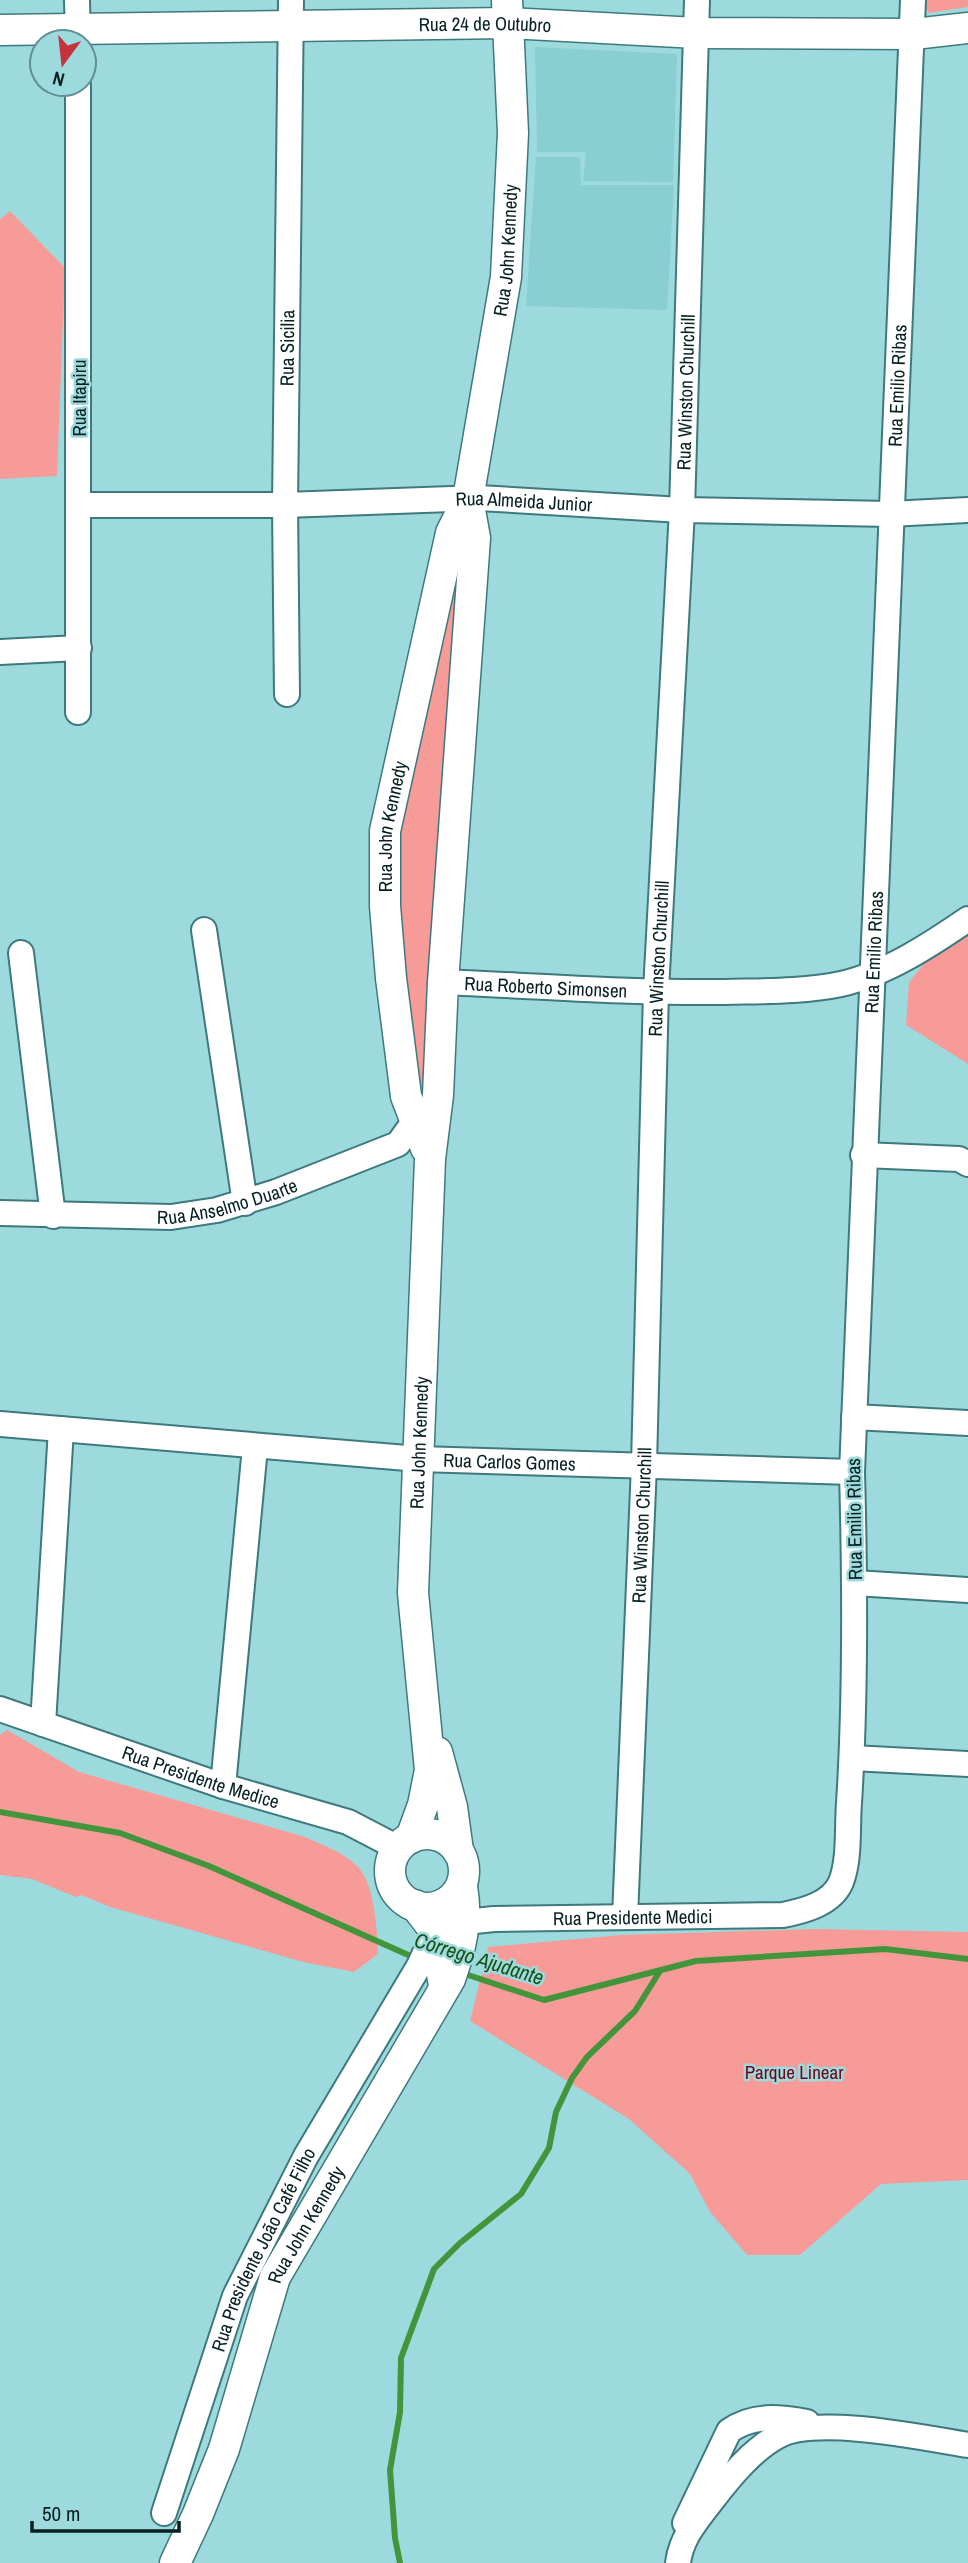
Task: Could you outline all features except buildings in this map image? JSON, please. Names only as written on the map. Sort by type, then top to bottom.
[{"type":"street","points":[[77,0],[78,28]]},
{"type":"street","name":"Rua Winston Churchill","points":[[625,1917],[644,1465],[656,991],[682,510],[697,0]]},
{"type":"street","name":"Rua Emilio Ribas","points":[[827,1898],[840,1885],[845,1866],[852,1758],[855,1583],[852,1472],[890,514],[914,34],[913,0]]},
{"type":"street","name":"Rua 24 de Outubro","points":[[98,34],[291,14],[508,12],[696,33],[914,34],[968,28]]},
{"type":"street","name":"Rua John Kennedy","points":[[405,1843],[423,1805],[430,1770],[428,1725],[413,1593],[430,1158],[425,1116],[407,1096],[390,978],[385,906],[385,831],[451,533],[468,499],[506,277],[513,146],[508,12]]},
{"type":"street","name":"Rua Sicilia","points":[[287,694],[285,505],[291,14]]},
{"type":"street","name":"Rua 24 de Outubro","points":[[0,30],[28,32]]},
{"type":"street","name":"Rua Itapiru","points":[[78,98],[78,712]]},
{"type":"street","name":"Rua John Kennedy","points":[[425,1116],[438,1095],[443,982],[475,538],[468,499]]},
{"type":"street","name":"Rua Almeida Junior","points":[[80,505],[285,505],[468,499],[682,510],[890,514],[968,510]]},
{"type":"street","points":[[0,652],[79,648]]},
{"type":"street","name":"Rua Roberto Simonsen","points":[[443,982],[656,991],[764,991],[840,984],[872,974],[943,936],[968,919]]},
{"type":"street","points":[[204,930],[245,1203]]},
{"type":"street","points":[[21,953],[53,1216]]},
{"type":"street","name":"Rua Anselmo Duarte","points":[[0,1213],[171,1217],[245,1203],[398,1144],[425,1116]]},
{"type":"street","points":[[863,1155],[959,1159],[968,1164]]},
{"type":"street","points":[[855,1417],[968,1423]]},
{"type":"street","name":"Rua Carlos Gomes","points":[[0,1424],[419,1459],[852,1472]]},
{"type":"street","points":[[43,1724],[61,1429]]},
{"type":"street","points":[[223,1786],[255,1447]]},
{"type":"street","points":[[855,1583],[968,1590]]},
{"type":"street","name":"Rua Presidente Medice","points":[[0,1709],[223,1786],[348,1822],[405,1843]]},
{"type":"street","name":"Rua John Kennedy","points":[[428,1725],[443,1767],[458,1851]]},
{"type":"street","points":[[852,1758],[968,1764]]},
{"type":"street","points":[[415,1905],[436,1907],[455,1897],[462,1887],[464,1869],[458,1851],[442,1837],[421,1835],[405,1843],[391,1863],[397,1892],[450,1938]]},
{"type":"street","name":"Rua John Kennedy","points":[[174,2563],[198,2514],[224,2449],[275,2277],[446,1983],[450,1938],[462,1887]]},
{"type":"street","name":"Rua Presidente Medici","points":[[450,1938],[625,1917],[783,1914],[810,1910],[827,1898]]},
{"type":"street","name":"Rua Presidente João Café Filho","points":[[164,2513],[235,2296],[306,2157],[397,2004],[450,1938]]},
{"type":"street","name":"Rua Presidente João Café Filho","points":[[397,2004],[416,1989],[446,1983]]},
{"type":"street","points":[[679,2554],[690,2508],[729,2431],[757,2418],[786,2418],[845,2430]]},
{"type":"street","points":[[679,2554],[735,2470],[777,2436],[810,2428],[893,2433],[968,2445]]},
{"type":"shaded area","points":[[535,47],[677,54],[673,182],[583,181],[586,152],[537,152]]},
{"type":"shaded area","points":[[536,157],[580,157],[581,185],[674,185],[667,310],[526,306]]},
{"type":"green space","points":[[919,0],[968,0],[968,7],[929,13]]},
{"type":"green space","points":[[10,211],[65,268],[57,476],[0,479],[0,219]]},
{"type":"green space","points":[[462,538],[425,1093],[421,1094],[393,901],[393,830]]},
{"type":"green space","points":[[968,934],[968,1064],[906,1025],[909,982],[934,952]]},
{"type":"green space","points":[[7,1730],[79,1772],[305,1837],[332,1849],[357,1866],[368,1884],[374,1908],[378,1954],[354,1972],[303,1962],[110,1907],[81,1895],[76,1897],[32,1879],[0,1875],[0,1735]]},
{"type":"green space","name":"Parque Linear","points":[[816,1929],[968,1932],[968,2180],[881,2184],[800,2255],[747,2255],[710,2212],[690,2174],[629,2119],[470,2021],[488,1947],[621,1935]]},
{"type":"waterway","name":"Córrego Ajudante","points":[[0,1812],[120,1833],[209,1866],[415,1958]]},
{"type":"waterway","name":"Córrego Ajudante","points":[[462,1973],[544,2000],[696,1961],[885,1949],[968,1959]]},
{"type":"waterway","points":[[400,2563],[395,2538],[390,2470],[400,2412],[401,2358],[434,2269],[460,2243],[521,2194],[549,2148],[556,2112],[572,2078],[587,2057],[635,2011],[660,1971]]}]
